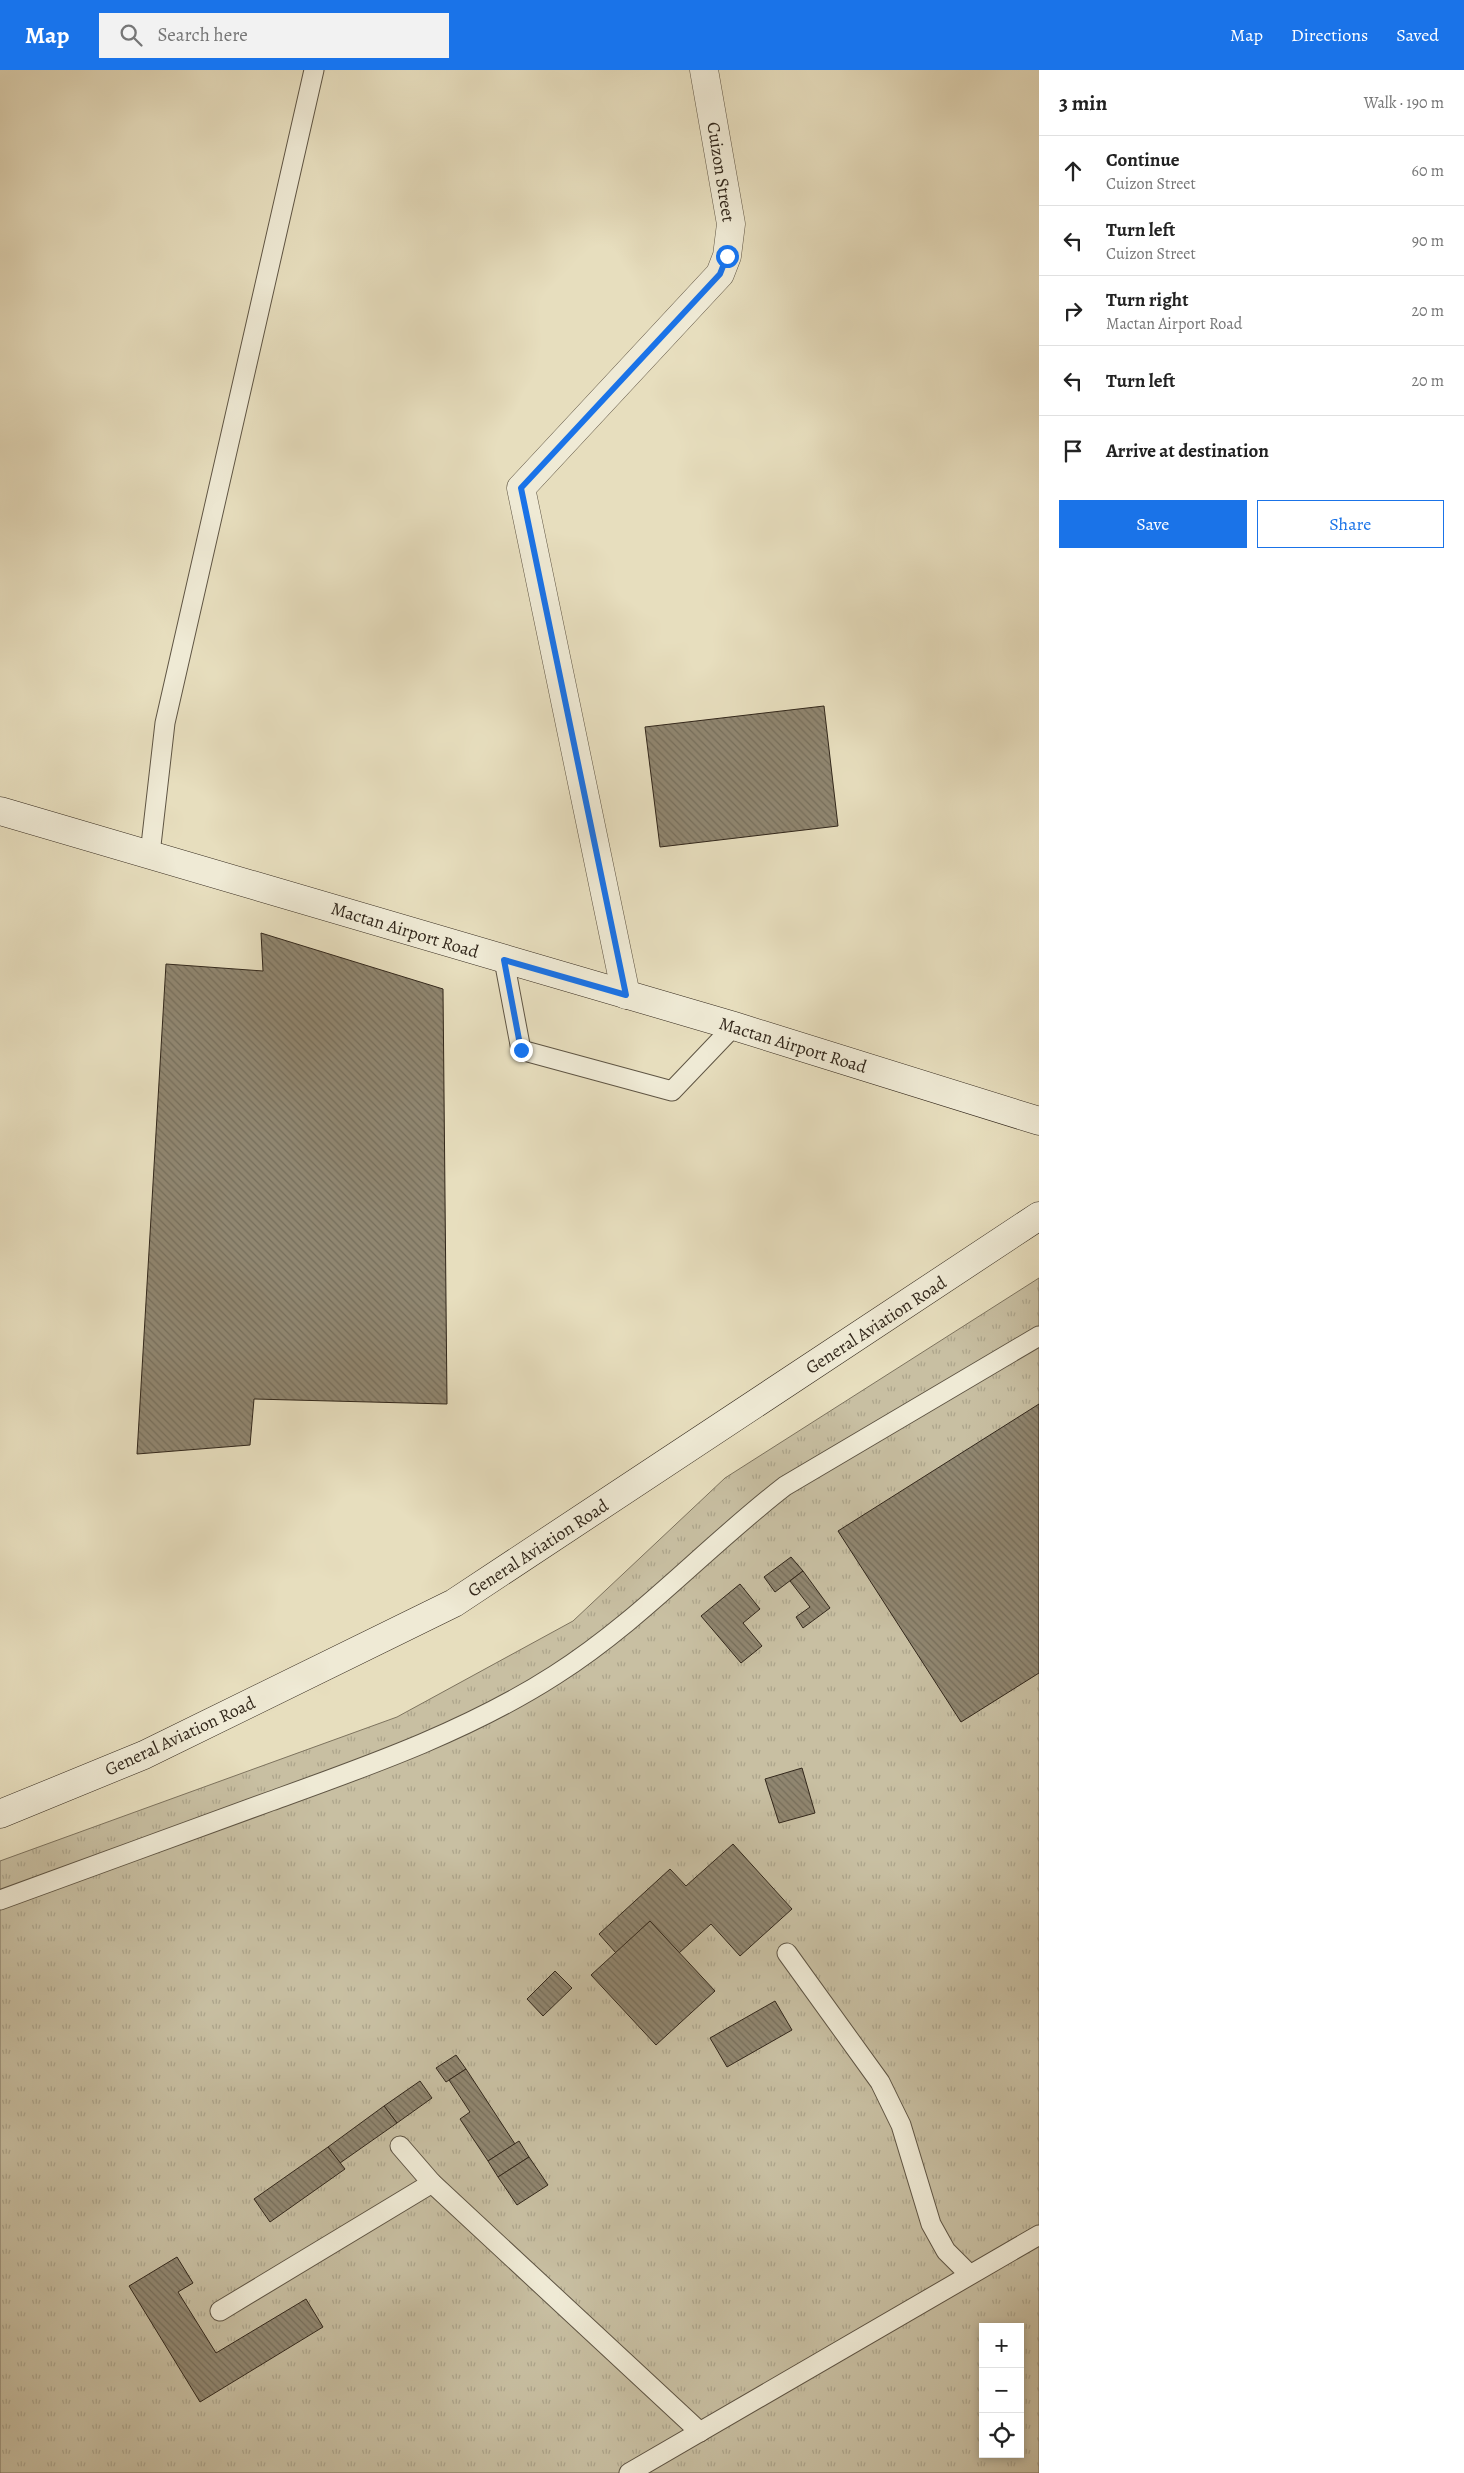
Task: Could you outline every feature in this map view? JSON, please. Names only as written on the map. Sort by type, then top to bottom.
[{"type":"main road","name":"Cuizon Street","points":[[626,995],[521,488],[720,274],[727,256],[730,224],[704,70]]},
{"type":"main road","name":"Mactan Airport Road","points":[[0,811],[734,1026],[1039,1121]]},
{"type":"main road","name":"General Aviation Road","points":[[0,1814],[144,1755],[454,1603],[1039,1216]]},
{"type":"lane","points":[[150,854],[165,723],[314,70]]},
{"type":"lane","points":[[504,960],[521,1050],[672,1091],[734,1026]]},
{"type":"lane","points":[[0,1900],[331,1780],[446,1733],[514,1700],[584,1657],[624,1627],[758,1507],[785,1486],[1039,1336]]},
{"type":"lane","points":[[787,1953],[880,2082],[901,2125],[931,2224],[946,2251],[969,2274]]},
{"type":"lane","points":[[400,2146],[432,2183],[700,2432]]},
{"type":"lane","points":[[220,2311],[432,2183]]},
{"type":"lane","points":[[629,2473],[1039,2235]]},
{"type":"green space","points":[[1039,1278],[1039,2473],[0,2473],[0,1861],[397,1717],[573,1621],[725,1478]]},
{"type":"building","points":[[824,706],[838,826],[660,847],[645,727]]},
{"type":"building","points":[[261,933],[443,989],[447,1404],[254,1399],[250,1445],[137,1454],[166,964],[263,971]]},
{"type":"building","points":[[1039,1404],[1039,1673],[961,1722],[838,1531]]},
{"type":"building","points":[[791,1557],[803,1571],[775,1592],[764,1577]]},
{"type":"building","points":[[803,1571],[830,1608],[803,1628],[796,1617],[810,1607],[790,1581]]},
{"type":"building","points":[[740,1584],[760,1609],[743,1623],[762,1646],[741,1663],[701,1616]]},
{"type":"building","points":[[802,1768],[815,1813],[779,1823],[765,1779]]},
{"type":"building","points":[[733,1844],[792,1909],[740,1956],[711,1924],[679,1953],[650,1921],[616,1953],[599,1934],[670,1869],[686,1886]]},
{"type":"building","points":[[650,1921],[715,1991],[656,2045],[591,1975]]},
{"type":"building","points":[[555,1971],[572,1988],[543,2016],[527,1999]]},
{"type":"building","points":[[775,2001],[792,2030],[727,2067],[710,2038]]},
{"type":"building","points":[[456,2055],[466,2069],[446,2082],[436,2068]]},
{"type":"building","points":[[466,2069],[515,2144],[488,2161],[460,2119],[470,2112],[449,2080]]},
{"type":"building","points":[[420,2081],[432,2098],[397,2123],[384,2106]]},
{"type":"building","points":[[384,2106],[397,2123],[340,2163],[328,2147]]},
{"type":"building","points":[[519,2141],[529,2157],[498,2177],[488,2161]]},
{"type":"building","points":[[328,2147],[345,2169],[270,2222],[254,2199]]},
{"type":"building","points":[[529,2157],[548,2185],[517,2205],[498,2177]]},
{"type":"building","points":[[177,2257],[193,2283],[178,2292],[216,2353],[306,2299],[323,2327],[200,2402],[129,2286]]},
{"type":"route","points":[[521,1050],[504,960],[626,995],[521,488],[720,274],[727,256]]}]
